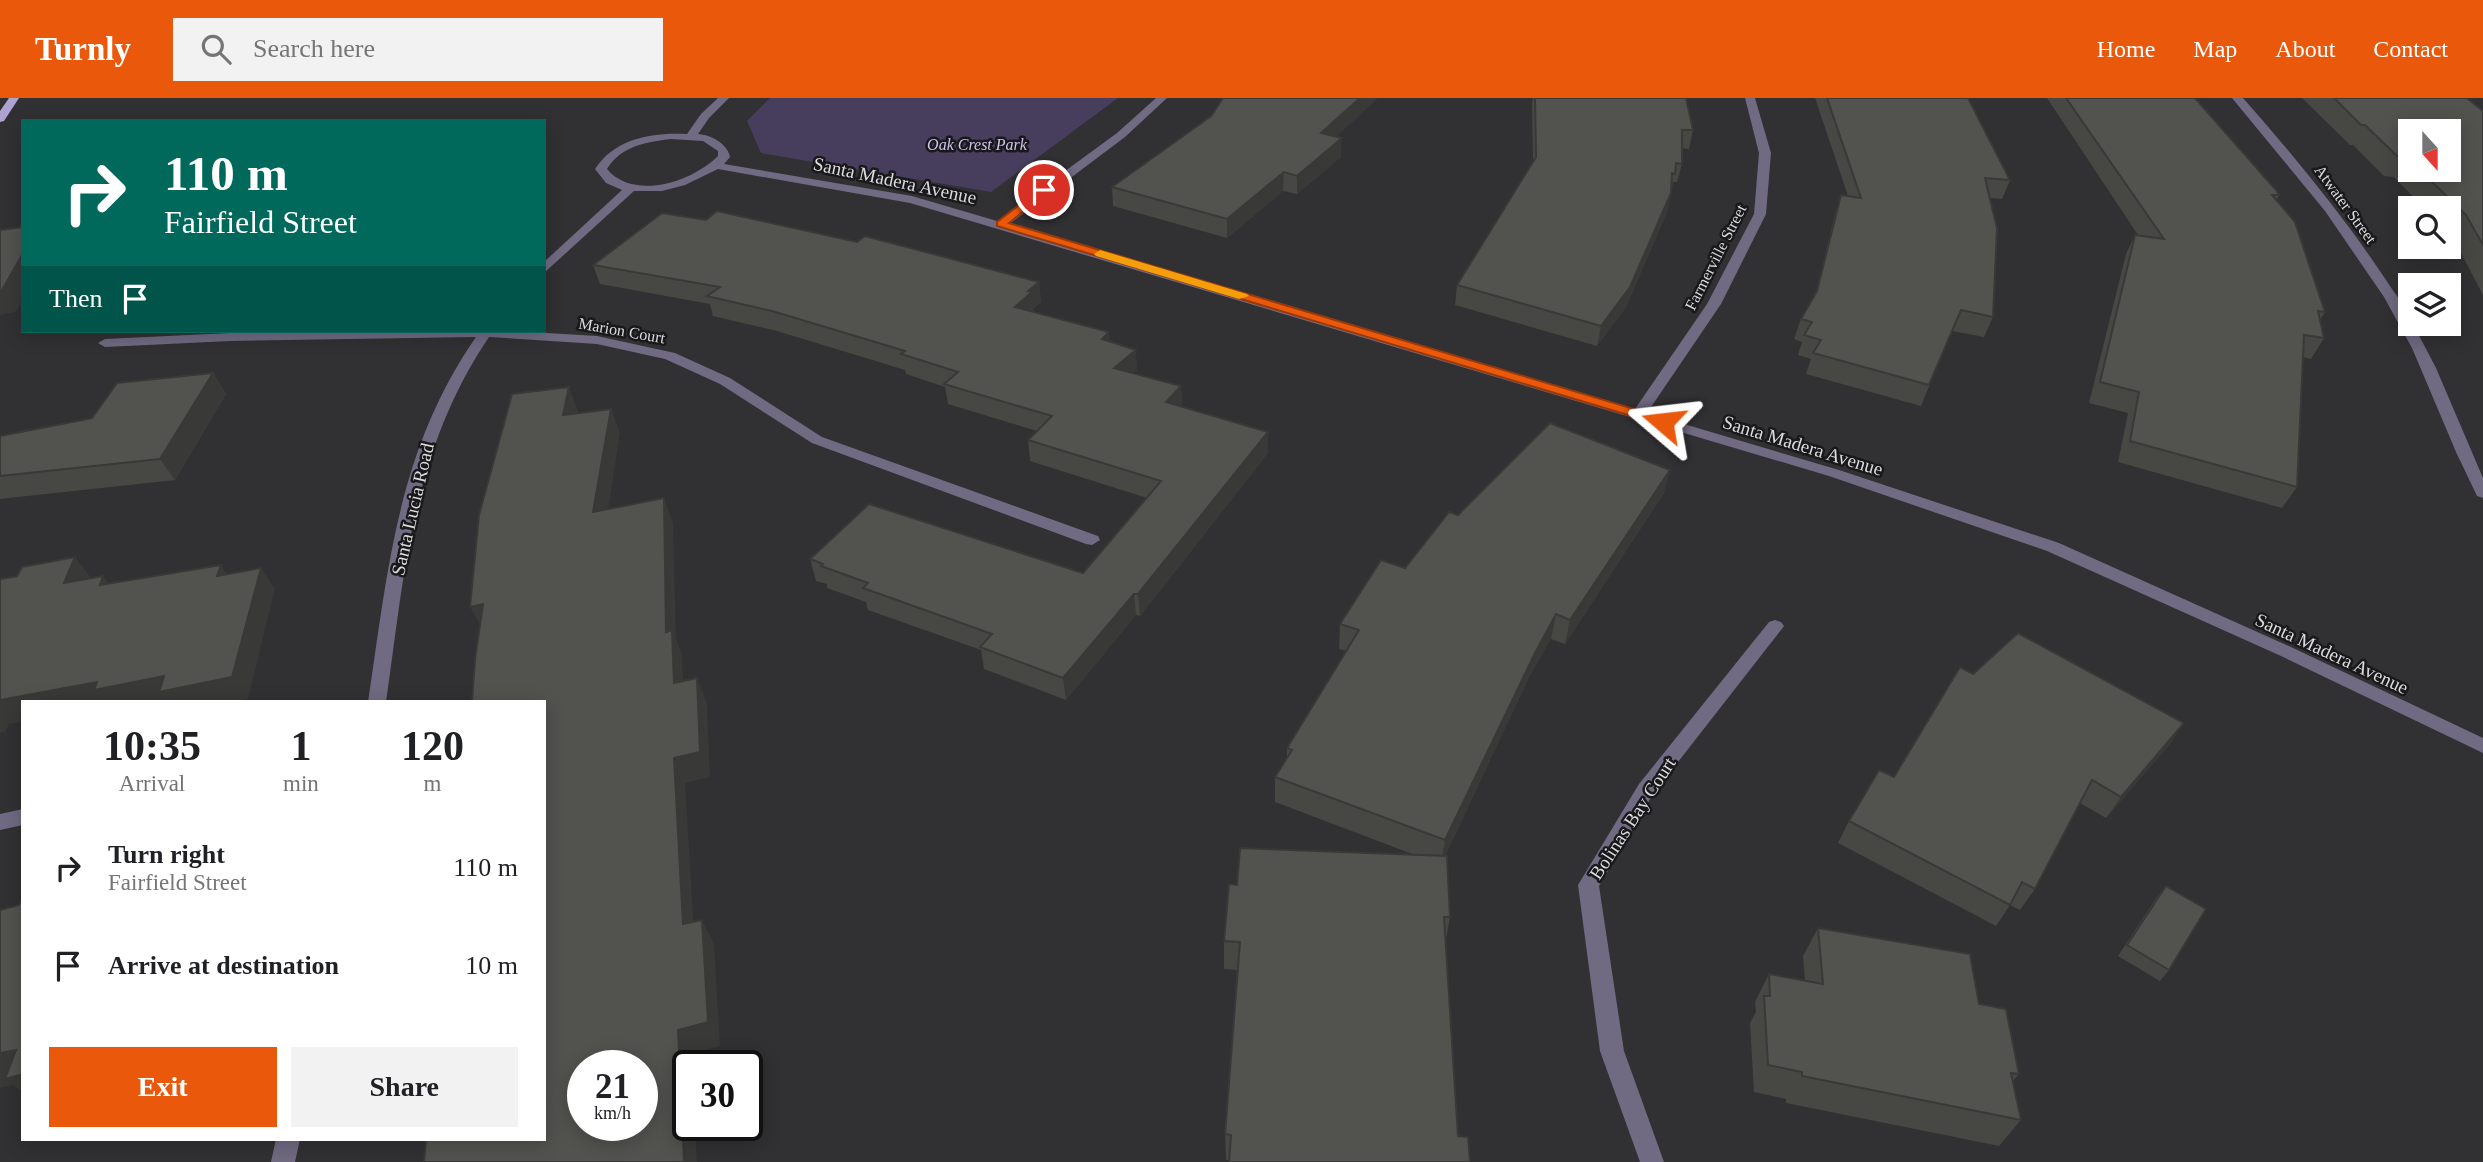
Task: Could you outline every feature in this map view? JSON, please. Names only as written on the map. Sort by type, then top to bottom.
[{"type":"main road","points":[[0,119],[14,98]]},
{"type":"street","points":[[691,136],[705,116],[724,98]]},
{"type":"street","points":[[1000,224],[1121,135],[1162,98]]},
{"type":"street","name":"Farmerville Street","points":[[1639,414],[1714,304],[1760,214],[1765,153],[1750,98]]},
{"type":"street","name":"Atwater Street","points":[[2237,98],[2319,193],[2409,328],[2466,461],[2483,493]]},
{"type":"street","points":[[691,136],[706,138],[723,150],[724,158],[718,166],[707,174],[671,186],[632,187],[615,184],[604,177],[601,169],[605,160],[632,144],[650,139],[691,136]]},
{"type":"street","name":"Santa Madera Avenue","points":[[718,166],[912,200],[1000,224],[1834,473],[2053,547],[2287,652],[2483,746]]},
{"type":"street","points":[[546,267],[632,187]]},
{"type":"street","name":"Marion Court","points":[[105,343],[230,337],[435,333]]},
{"type":"street","name":"Santa Lucia Road","points":[[377,700],[394,591],[421,456],[459,371],[485,333]]},
{"type":"street","name":"Marion Court","points":[[500,333],[597,340],[670,356],[725,381],[817,440],[1092,540]]},
{"type":"street","points":[[2466,461],[2483,464]]},
{"type":"street","name":"Bolinas Bay Court","points":[[1652,1162],[1612,1051],[1588,885],[1646,789],[1775,626]]},
{"type":"street","points":[[0,822],[21,817]]},
{"type":"street","points":[[283,1162],[288,1141]]},
{"type":"green space","name":"Oak Crest Park","points":[[770,98],[1118,98],[991,192],[761,153],[747,121]]},
{"type":"building","points":[[1223,98],[1360,98],[1321,133],[1342,138],[1297,176],[1284,172],[1227,219],[1112,187],[1211,116]]},
{"type":"building","points":[[1535,98],[1686,98],[1693,130],[1682,130],[1682,164],[1676,163],[1675,174],[1672,173],[1671,193],[1630,287],[1601,326],[1457,285],[1536,157]]},
{"type":"building","points":[[1827,98],[1968,98],[2010,180],[1985,178],[1997,228],[1993,317],[1961,310],[1929,385],[1813,353],[1821,340],[1804,335],[1812,322],[1801,319],[1817,291],[1841,195],[1861,198]]},
{"type":"building","points":[[2066,98],[2195,98],[2279,195],[2272,195],[2295,222],[2325,312],[2318,311],[2324,338],[2304,335],[2297,487],[2130,441],[2139,392],[2100,382],[2135,235],[2164,239]]},
{"type":"building","points":[[2334,98],[2467,98],[2483,111],[2483,245],[2461,210],[2461,196],[2447,196],[2432,182],[2461,182],[2461,119],[2398,119],[2398,156],[2365,125],[2361,125]]},
{"type":"building","points":[[717,211],[857,242],[865,236],[1039,282],[1015,307],[1109,332],[1102,339],[1136,350],[1114,368],[1181,386],[1166,402],[1268,432],[1138,594],[1134,594],[1063,678],[980,647],[992,634],[863,588],[868,583],[821,566],[823,564],[810,559],[869,504],[1083,573],[1161,481],[1028,440],[1052,416],[944,384],[958,372],[901,354],[905,351],[772,311],[707,296],[720,287],[593,265],[662,213],[706,220]]},
{"type":"building","points":[[21,227],[21,257],[1,292],[0,292],[0,230]]},
{"type":"building","points":[[213,373],[160,459],[0,476],[0,436],[92,418],[117,383]]},
{"type":"building","points":[[569,387],[563,415],[611,409],[593,512],[664,498],[666,632],[672,630],[674,683],[697,678],[700,752],[674,758],[683,924],[702,920],[708,1022],[678,1030],[679,1050],[672,1050],[672,1141],[683,1141],[684,1161],[692,1162],[424,1162],[426,1141],[546,1141],[546,700],[472,700],[483,604],[470,607],[479,515],[512,394]]},
{"type":"building","points":[[1550,423],[1670,470],[1570,620],[1556,614],[1445,840],[1275,777],[1292,750],[1287,748],[1359,630],[1340,624],[1381,560],[1405,568],[1449,512],[1458,515]]},
{"type":"building","points":[[75,557],[64,583],[103,576],[100,585],[221,565],[217,576],[261,568],[232,677],[159,692],[164,676],[94,690],[97,682],[0,700],[0,579],[17,576],[22,567]]},
{"type":"building","points":[[2018,633],[2184,723],[2121,797],[2092,780],[2035,889],[2022,882],[2010,905],[1849,821],[1879,770],[1894,777],[1960,667],[1973,674]]},
{"type":"building","points":[[1240,848],[1447,856],[1450,917],[1444,917],[1458,1136],[1468,1137],[1470,1162],[1229,1162],[1231,1135],[1225,1134],[1240,942],[1224,941],[1229,884],[1237,885]]},
{"type":"building","points":[[2166,886],[2206,909],[2169,970],[2127,945]]},
{"type":"building","points":[[21,900],[21,1075],[5,1079],[16,1050],[0,1053],[0,910],[19,905]]},
{"type":"building","points":[[1818,928],[1970,954],[1979,1004],[2006,1009],[2019,1074],[2011,1073],[2021,1120],[1802,1076],[1802,1072],[1768,1065],[1764,996],[1770,996],[1769,974],[1823,984]]},
{"type":"slow traffic","points":[[1100,254],[1243,296]]},
{"type":"route","points":[[1044,190],[1000,224],[1663,422]]}]
